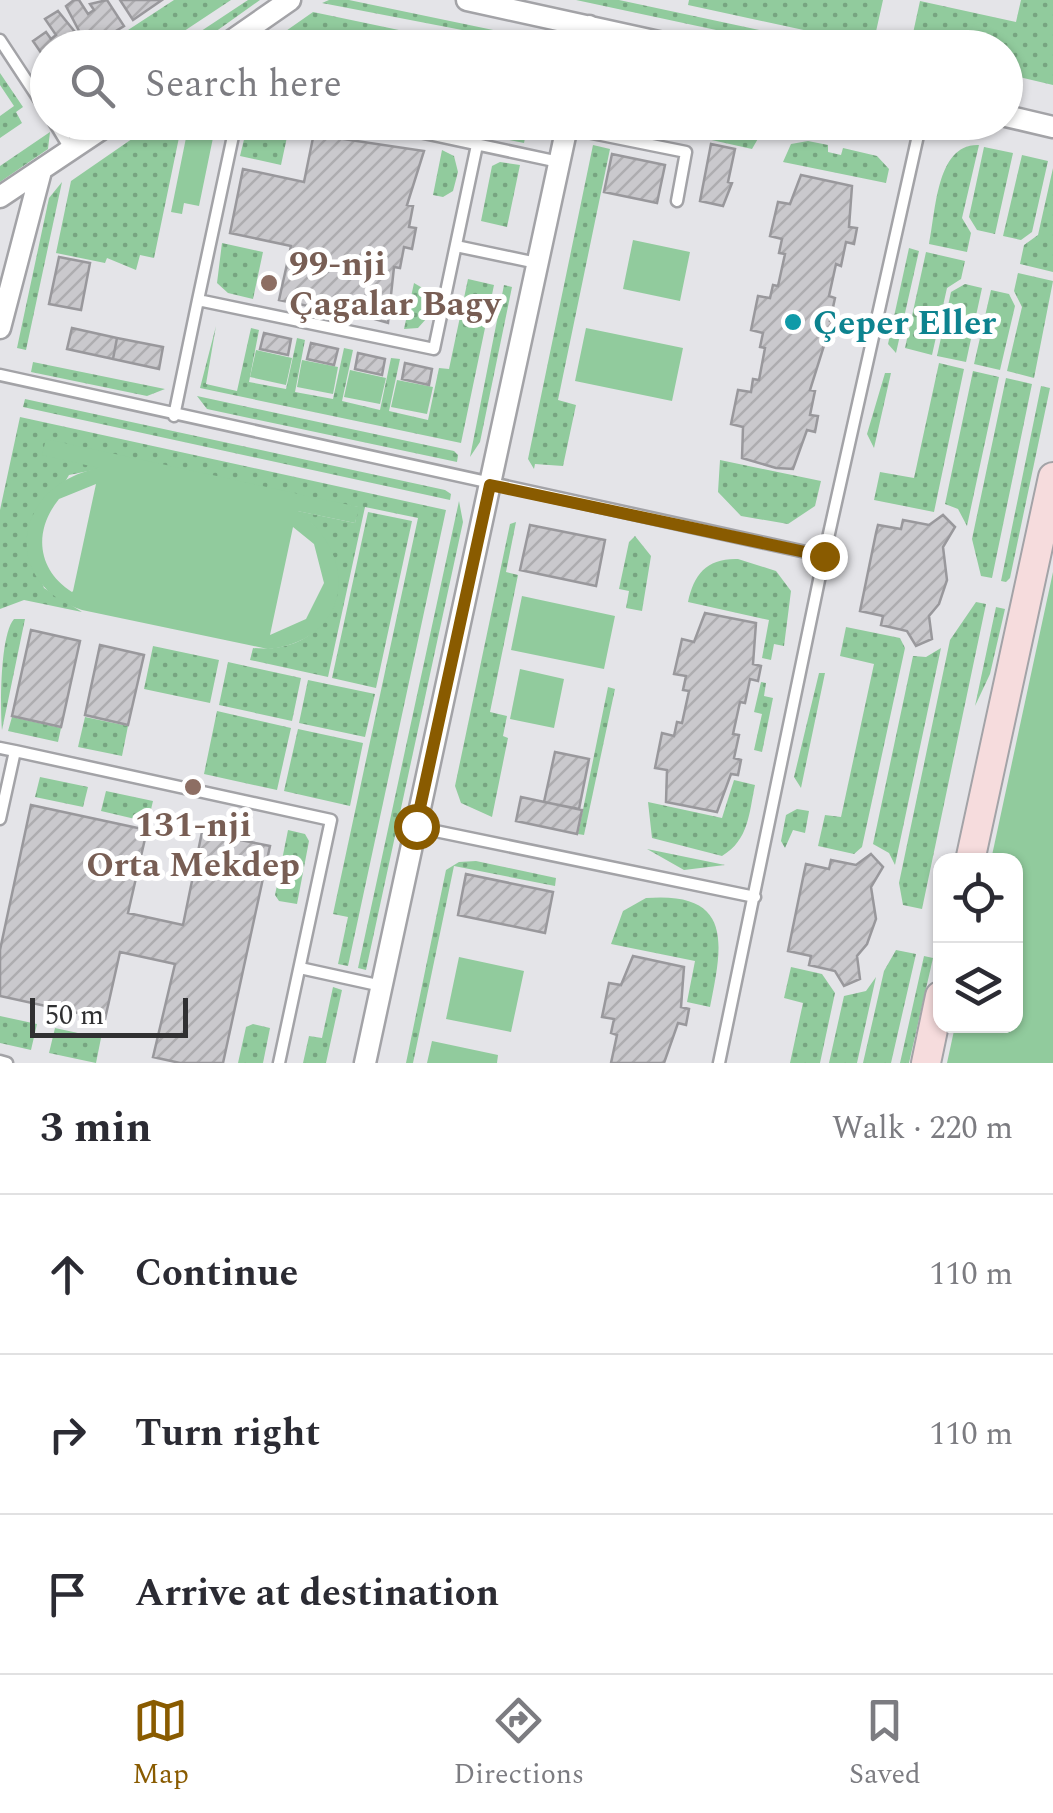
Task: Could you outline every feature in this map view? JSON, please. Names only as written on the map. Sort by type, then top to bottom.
[{"type":"street","points":[[248,30],[290,0]]},
{"type":"street","points":[[467,0],[563,30]]},
{"type":"street","points":[[1023,120],[1053,126]]},
{"type":"street","points":[[0,197],[86,140]]},
{"type":"street","points":[[365,1063],[564,140]]},
{"type":"street","points":[[0,328],[41,171]]},
{"type":"street","points":[[972,853],[1053,478]]},
{"type":"street","points":[[926,1063],[933,1030]]},
{"type":"lane","points":[[0,40],[30,86]]},
{"type":"lane","points":[[66,140],[72,150]]},
{"type":"lane","points":[[174,416],[232,140]]},
{"type":"lane","points":[[458,140],[559,162]]},
{"type":"lane","points":[[634,140],[686,152],[676,201]]},
{"type":"lane","points":[[719,1063],[824,556],[917,140]]},
{"type":"lane","points":[[198,300],[434,350],[477,144]]},
{"type":"lane","points":[[456,246],[538,264]]},
{"type":"lane","points":[[0,375],[824,556]]},
{"type":"lane","points":[[0,748],[332,820],[279,1063]]},
{"type":"lane","points":[[0,820],[15,751]]},
{"type":"lane","points":[[416,826],[755,898]]},
{"type":"lane","points":[[300,968],[382,986]]},
{"type":"green space","points":[[174,0],[231,0],[186,30],[128,30]]},
{"type":"green space","points":[[248,0],[260,0],[218,30],[203,30]]},
{"type":"green space","points":[[349,0],[493,30],[462,30],[322,3]]},
{"type":"green space","points":[[576,0],[619,0],[759,30],[716,30]]},
{"type":"green space","points":[[689,0],[883,0],[876,30],[804,30],[688,5]]},
{"type":"green space","points":[[1021,0],[1053,0],[1053,85],[1023,78],[1023,30],[914,30],[920,1],[1016,22]]},
{"type":"green space","points":[[313,12],[399,30],[287,30]]},
{"type":"green space","points":[[0,73],[23,107],[16,112],[22,123],[0,138],[0,116],[14,106],[0,85]]},
{"type":"green space","points":[[38,140],[49,140],[48,149],[0,182],[0,166]]},
{"type":"green space","points":[[130,140],[178,140],[154,258],[140,255],[136,270],[107,258],[105,263],[56,253],[71,181]]},
{"type":"green space","points":[[186,140],[213,140],[199,206],[184,203],[182,214],[171,212]]},
{"type":"green space","points":[[244,140],[286,140],[281,165],[240,156]]},
{"type":"green space","points":[[712,140],[757,140],[752,149]]},
{"type":"green space","points":[[808,141],[828,145],[828,152],[841,155],[843,148],[877,156],[889,169],[886,183],[783,162],[791,144]]},
{"type":"green space","points":[[593,145],[610,149],[558,400],[576,405],[563,466],[535,464],[534,469],[528,459]]},
{"type":"green space","points":[[979,145],[962,218],[971,233],[967,252],[929,244],[946,167],[965,147]]},
{"type":"green space","points":[[984,147],[1013,153],[995,234],[977,230],[969,217]]},
{"type":"green space","points":[[442,150],[454,156],[458,172],[453,191],[443,197],[433,195]]},
{"type":"green space","points":[[1022,155],[1048,161],[1032,232],[1021,240],[1003,236]]},
{"type":"green space","points":[[500,162],[520,165],[507,227],[481,221],[492,166]]},
{"type":"green space","points":[[1053,168],[1053,272],[1020,264],[1024,245],[1038,235]]},
{"type":"green space","points":[[62,182],[26,350],[17,348],[49,198]]},
{"type":"green space","points":[[633,240],[690,252],[680,301],[623,289]]},
{"type":"green space","points":[[222,243],[263,252],[253,299],[228,293],[217,283]]},
{"type":"green space","points":[[909,248],[919,251],[896,353],[888,344]]},
{"type":"green space","points":[[926,252],[965,261],[961,279],[947,288],[932,355],[905,348]]},
{"type":"green space","points":[[1018,273],[1053,281],[1034,378],[1007,371],[1022,307],[1014,291]]},
{"type":"green space","points":[[468,279],[494,285],[461,443],[200,388],[216,326],[206,384],[237,391],[251,328],[259,330],[249,382],[286,389],[297,338],[305,340],[295,392],[333,399],[344,348],[353,350],[342,401],[380,410],[391,358],[400,359],[389,411],[428,420],[439,368],[449,369]]},
{"type":"green space","points":[[414,283],[431,293],[426,319],[418,328],[404,329]]},
{"type":"green space","points":[[965,284],[982,288],[966,362],[937,356],[951,292]]},
{"type":"green space","points":[[504,285],[512,287],[480,442],[470,457]]},
{"type":"green space","points":[[991,290],[1009,294],[1015,306],[1000,370],[974,364]]},
{"type":"green space","points":[[586,328],[683,348],[672,401],[575,381]]},
{"type":"green space","points":[[256,350],[292,358],[286,385],[250,377]]},
{"type":"green space","points":[[302,360],[338,367],[333,394],[297,387]]},
{"type":"green space","points":[[33,362],[165,389],[147,396],[31,372]]},
{"type":"green space","points":[[939,363],[964,369],[934,512],[874,500],[880,472],[914,478]]},
{"type":"green space","points":[[350,370],[386,378],[380,404],[344,397]]},
{"type":"green space","points":[[973,371],[999,377],[967,526],[958,509],[945,504]]},
{"type":"green space","points":[[885,373],[891,373],[874,448],[867,434]]},
{"type":"green space","points":[[1006,378],[1032,384],[992,578],[981,576],[972,539]]},
{"type":"green space","points":[[397,380],[433,387],[427,414],[391,407]]},
{"type":"green space","points":[[1041,386],[1050,388],[1010,578],[1006,582],[1001,581]]},
{"type":"green space","points":[[197,396],[454,451],[457,462],[207,409]]},
{"type":"green space","points":[[25,399],[445,490],[451,494],[450,500],[23,407]]},
{"type":"green space","points":[[20,417],[446,510],[348,966],[338,964],[348,917],[333,914],[418,518],[365,507],[328,677],[250,660],[253,648],[284,646],[308,636],[325,619],[334,598],[336,574],[330,551],[316,528],[293,510],[355,523],[358,507],[103,468],[69,475],[27,548],[44,588],[82,612],[24,600],[0,609],[0,510]]},
{"type":"green space","points":[[46,439],[359,507],[355,523],[297,511],[318,529],[331,550],[338,572],[338,594],[331,613],[317,630],[296,643],[268,649],[82,610],[56,597],[38,579],[28,558],[27,535],[34,513],[48,494],[70,478],[99,468],[42,455]],"holes":[[[96,484],[73,591],[72,592],[52,573],[42,537],[59,499]],[[293,527],[314,544],[324,583],[306,619],[270,635]]]},
{"type":"green space","points":[[720,460],[821,481],[815,506],[788,524],[741,516],[718,492]]},
{"type":"green space","points":[[459,501],[463,522],[366,970],[358,968]]},
{"type":"green space","points":[[368,512],[412,521],[376,688],[332,678]]},
{"type":"green space","points":[[516,522],[506,572],[518,575],[490,712],[507,716],[503,736],[508,738],[492,817],[461,803],[455,786],[510,524]]},
{"type":"green space","points":[[635,536],[651,556],[642,611],[626,608],[629,591],[619,589],[629,542]]},
{"type":"green space","points":[[738,559],[776,571],[791,591],[784,646],[774,644],[771,660],[762,658],[769,620],[688,602],[694,583],[704,570],[718,561]]},
{"type":"green space","points":[[1053,572],[1053,1063],[947,1063],[953,1033],[1023,1033],[1023,853],[993,853]]},
{"type":"green space","points":[[522,596],[615,616],[604,669],[511,650]]},
{"type":"green space","points":[[976,602],[986,604],[922,909],[903,905],[899,883],[950,640]]},
{"type":"green space","points":[[996,607],[1005,609],[990,674],[975,706]]},
{"type":"green space","points":[[14,619],[25,619],[2,730],[4,655]]},
{"type":"green space","points":[[846,627],[900,638],[905,648],[862,847],[854,854],[818,846],[825,815],[841,817],[874,664],[840,656]]},
{"type":"green space","points":[[153,646],[219,660],[210,703],[144,689]]},
{"type":"green space","points":[[941,648],[895,865],[889,853],[873,844],[913,656],[926,657]]},
{"type":"green space","points":[[228,662],[301,678],[292,721],[219,705]]},
{"type":"green space","points":[[520,669],[564,679],[554,728],[510,719]]},
{"type":"green space","points":[[819,673],[825,673],[801,788],[794,777]]},
{"type":"green space","points":[[308,680],[375,694],[365,737],[299,723]]},
{"type":"green space","points":[[761,682],[766,683],[764,696],[773,698],[762,752],[754,750],[762,714],[754,712]]},
{"type":"green space","points":[[608,687],[615,689],[584,835],[578,834]]},
{"type":"green space","points":[[217,711],[291,728],[277,790],[204,774]]},
{"type":"green space","points":[[12,717],[61,728],[58,742],[8,731]]},
{"type":"green space","points":[[85,717],[128,726],[122,756],[78,747]]},
{"type":"green space","points":[[298,729],[363,743],[350,806],[284,791]]},
{"type":"green space","points":[[40,777],[88,787],[83,807],[35,797]]},
{"type":"green space","points":[[734,780],[755,785],[743,834],[731,850],[722,856],[652,838],[648,802],[722,818]]},
{"type":"green space","points":[[106,791],[153,801],[148,822],[101,811]]},
{"type":"green space","points":[[797,809],[809,811],[805,833],[793,830],[785,848],[781,841],[786,815]]},
{"type":"green space","points":[[288,830],[305,834],[309,841],[297,904],[279,901],[275,895]]},
{"type":"green space","points":[[647,849],[725,865],[684,870]]},
{"type":"green space","points":[[476,861],[556,878],[555,886],[454,866],[413,1063],[406,1063],[446,870],[459,862]]},
{"type":"green space","points":[[646,898],[675,898],[695,903],[709,913],[718,944],[710,1007],[687,1002],[695,961],[611,944],[623,911]]},
{"type":"green space","points":[[896,950],[916,954],[891,1063],[863,1063],[884,971]]},
{"type":"green space","points":[[924,956],[933,958],[909,1063],[900,1063]]},
{"type":"green space","points":[[459,957],[524,971],[511,1032],[446,1019]]},
{"type":"green space","points":[[791,967],[822,974],[835,993],[820,1063],[790,1063],[803,1003],[784,998]]},
{"type":"green space","points":[[876,977],[857,1063],[829,1063],[844,996],[866,991]]},
{"type":"green space","points":[[333,987],[342,990],[326,1063],[303,1063],[309,1036],[322,1038]]},
{"type":"green space","points":[[0,1016],[37,1024],[31,1050],[0,1043]]},
{"type":"green space","points":[[253,1024],[270,1028],[263,1063],[238,1063],[246,1027]]},
{"type":"green space","points":[[55,1028],[101,1038],[96,1063],[49,1053]]},
{"type":"green space","points":[[432,1041],[498,1055],[497,1063],[427,1063]]},
{"type":"building","points":[[79,0],[88,14],[94,10],[90,4],[107,0],[124,26],[117,30],[79,30],[66,6]]},
{"type":"building","points":[[120,0],[162,0],[133,20]]},
{"type":"building","points":[[58,11],[73,30],[53,30],[45,19]]},
{"type":"building","points":[[313,140],[350,140],[424,151],[407,205],[413,206],[409,227],[416,228],[412,249],[404,247],[400,268],[394,267],[388,323],[309,300],[308,306],[279,300],[291,246],[230,233],[243,169],[304,182]]},
{"type":"building","points":[[711,144],[735,149],[728,182],[732,183],[723,206],[700,201]]},
{"type":"building","points":[[612,154],[665,165],[657,203],[604,192]]},
{"type":"building","name":"Çeper Eller","points":[[801,175],[852,186],[849,227],[857,228],[854,244],[846,242],[841,266],[836,264],[829,296],[835,298],[830,321],[837,322],[834,338],[827,336],[810,390],[815,391],[810,415],[818,416],[815,432],[807,430],[793,469],[742,458],[743,427],[731,424],[738,390],[751,392],[753,379],[759,380],[765,348],[760,347],[763,333],[751,330],[758,296],[770,298],[773,285],[778,286],[785,254],[779,253],[782,239],[770,236],[778,202],[790,204]]},
{"type":"building","points":[[59,257],[90,263],[81,310],[49,304]]},
{"type":"building","points":[[72,328],[117,338],[113,359],[67,349]]},
{"type":"building","points":[[264,333],[291,339],[288,355],[260,349]]},
{"type":"building","points":[[117,338],[163,347],[159,369],[113,359]]},
{"type":"building","points":[[311,343],[338,349],[334,365],[307,359]]},
{"type":"building","points":[[358,353],[385,359],[382,375],[355,369]]},
{"type":"building","points":[[405,363],[432,369],[429,385],[402,379]]},
{"type":"building","points":[[943,515],[955,527],[943,547],[947,580],[939,604],[929,616],[932,639],[916,646],[907,631],[881,625],[883,616],[860,611],[876,533],[878,525],[901,529],[903,520],[929,525]]},
{"type":"building","points":[[530,525],[605,540],[596,586],[520,570]]},
{"type":"building","points":[[705,613],[756,623],[753,664],[761,666],[758,681],[750,679],[745,703],[740,702],[733,734],[739,735],[734,758],[741,760],[738,775],[731,774],[717,812],[666,802],[667,770],[655,768],[662,733],[674,736],[677,722],[682,723],[689,691],[683,690],[686,676],[674,674],[682,639],[694,642]]},
{"type":"building","points":[[31,630],[80,641],[61,727],[12,716]]},
{"type":"building","points":[[100,645],[144,655],[128,725],[85,715]]},
{"type":"building","points":[[555,752],[589,759],[579,809],[544,802]]},
{"type":"building","points":[[521,797],[582,810],[577,834],[516,821]]},
{"type":"building","points":[[31,805],[147,830],[128,913],[183,925],[202,832],[270,846],[223,1063],[180,1063],[153,1057],[175,964],[120,952],[105,1019],[0,996],[0,950]]},
{"type":"building","points":[[871,854],[883,867],[871,887],[876,919],[867,944],[857,956],[860,979],[844,986],[835,971],[809,965],[811,956],[788,951],[806,864],[829,869],[831,860],[856,865]]},
{"type":"building","points":[[466,874],[553,892],[545,933],[458,915]]},
{"type":"building","points":[[633,956],[684,967],[681,1007],[689,1009],[686,1025],[678,1023],[664,1063],[611,1063],[617,1035],[611,1033],[614,1019],[602,1017],[609,983],[621,985]]},
{"type":"place","name":"99-nji Çagalar Bagy","points":[[269,283]]},
{"type":"place","name":"Çeper Eller","points":[[793,322]]},
{"type":"place","name":"131-nji Orta Mekdep","points":[[193,787]]},
{"type":"route","points":[[416,826],[490,485],[824,556]]}]
